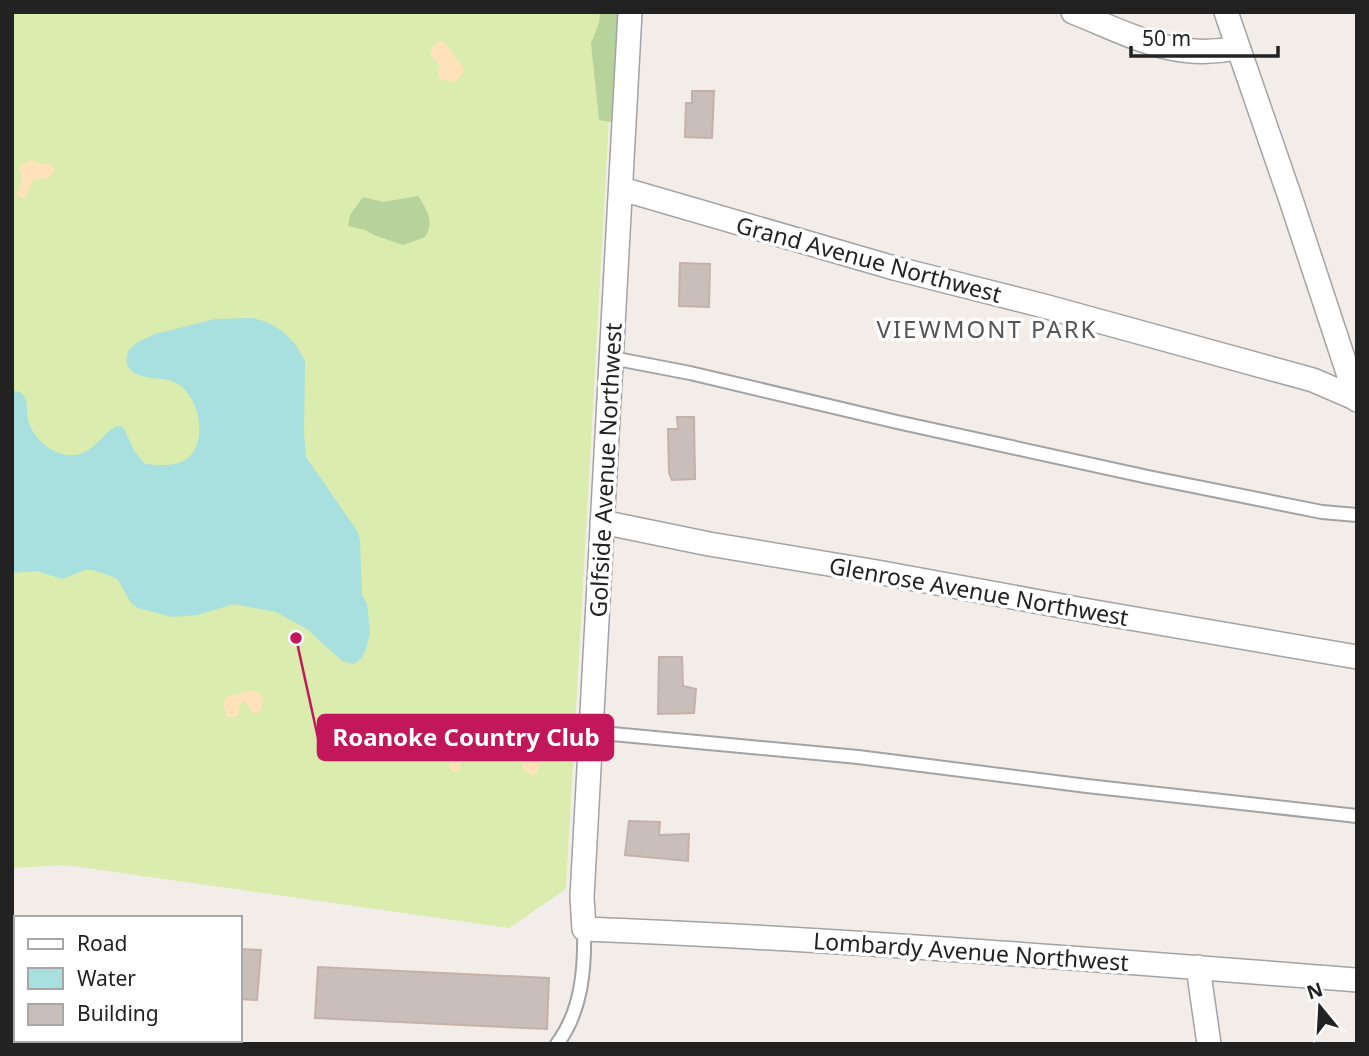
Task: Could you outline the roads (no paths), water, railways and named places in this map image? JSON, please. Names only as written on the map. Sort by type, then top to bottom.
[{"type":"street","name":"Golfside Avenue Northwest","points":[[584,929],[582,897],[630,12]]},
{"type":"street","points":[[1073,12],[1164,48],[1215,52],[1237,48]]},
{"type":"street","points":[[1226,12],[1357,399]]},
{"type":"street","name":"Grand Avenue Northwest","points":[[622,189],[894,268],[1044,306],[1312,380],[1357,399]]},
{"type":"street","name":"Glenrose Avenue Northwest","points":[[602,522],[709,544],[1357,657]]},
{"type":"street","name":"Lombardy Avenue Northwest","points":[[584,929],[705,934],[1357,980]]},
{"type":"street","points":[[1198,967],[1209,1044]]},
{"type":"lane","points":[[612,358],[690,373],[1148,477],[1322,512],[1357,516]]},
{"type":"lane","points":[[591,732],[858,757],[1357,816]]},
{"type":"lane","points":[[557,1044],[567,1030],[579,996],[585,959],[584,929]]},
{"type":"water","points":[[252,318],[270,324],[284,333],[296,345],[305,361],[306,457],[358,532],[362,595],[367,604],[370,632],[361,659],[354,664],[342,661],[307,629],[276,612],[234,604],[197,615],[172,617],[138,608],[131,603],[118,580],[92,570],[62,579],[37,571],[12,573],[12,391],[19,392],[24,397],[28,420],[36,436],[57,452],[66,455],[83,453],[117,426],[123,427],[135,452],[145,464],[176,464],[191,455],[199,436],[198,414],[194,404],[181,386],[172,381],[145,377],[131,370],[127,360],[129,350],[136,343],[155,334],[215,319]]},
{"type":"place","name":"Roanoke Country Club","points":[[296,638]]},
{"type":"district","name":"VIEWMONT PARK","points":[[987,328]]}]
